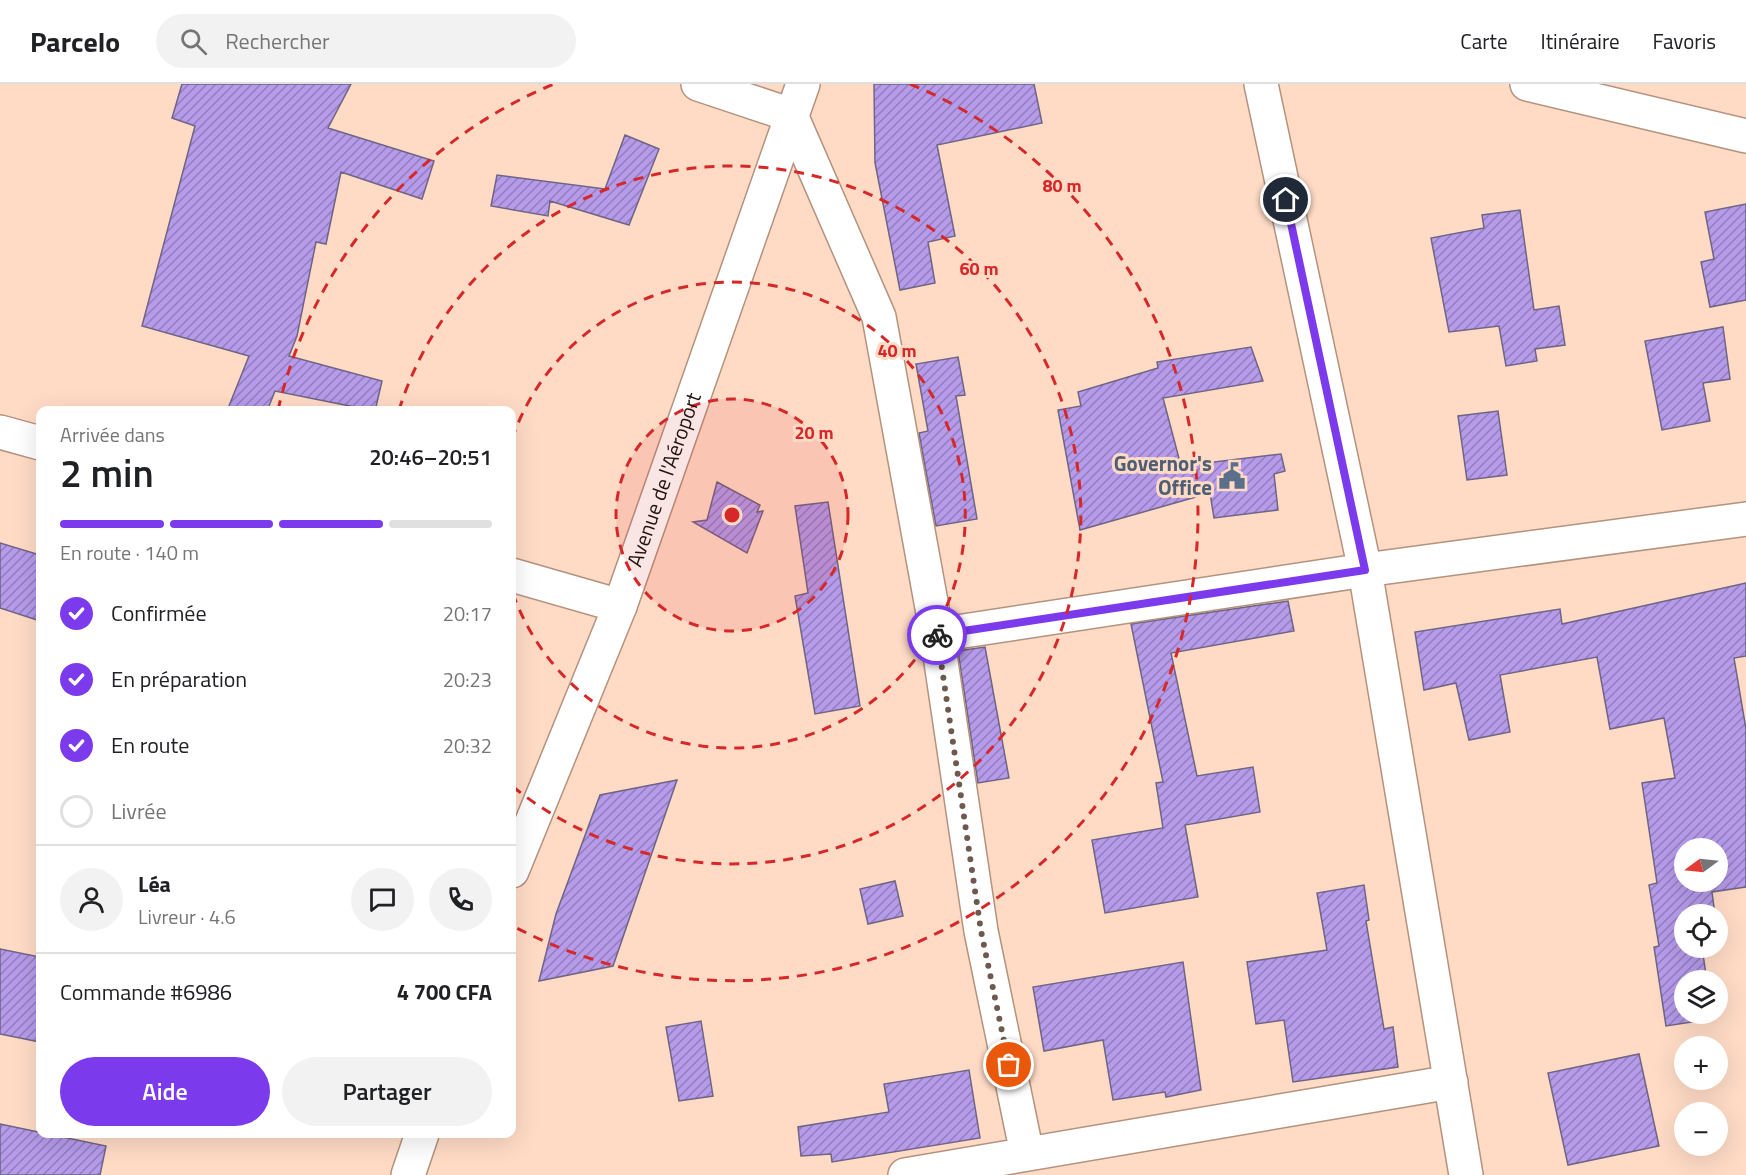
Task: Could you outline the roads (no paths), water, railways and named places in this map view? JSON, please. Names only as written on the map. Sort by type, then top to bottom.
[{"type":"street","points":[[698,84],[791,115],[879,316],[937,635],[981,931],[1027,1154]]},
{"type":"street","name":"Avenue de l'Aéroport","points":[[516,861],[620,606],[803,84]]},
{"type":"street","points":[[1261,84],[1365,570],[1466,1175]]},
{"type":"street","points":[[1527,84],[1746,136]]},
{"type":"street","points":[[0,432],[36,442]]},
{"type":"street","points":[[937,635],[1365,570],[1746,519]]},
{"type":"street","points":[[516,576],[620,606]]},
{"type":"street","points":[[905,1175],[1452,1082]]},
{"type":"street","points":[[408,1175],[421,1138]]},
{"type":"place","name":"Governor's Office","points":[[1232,476]]}]
